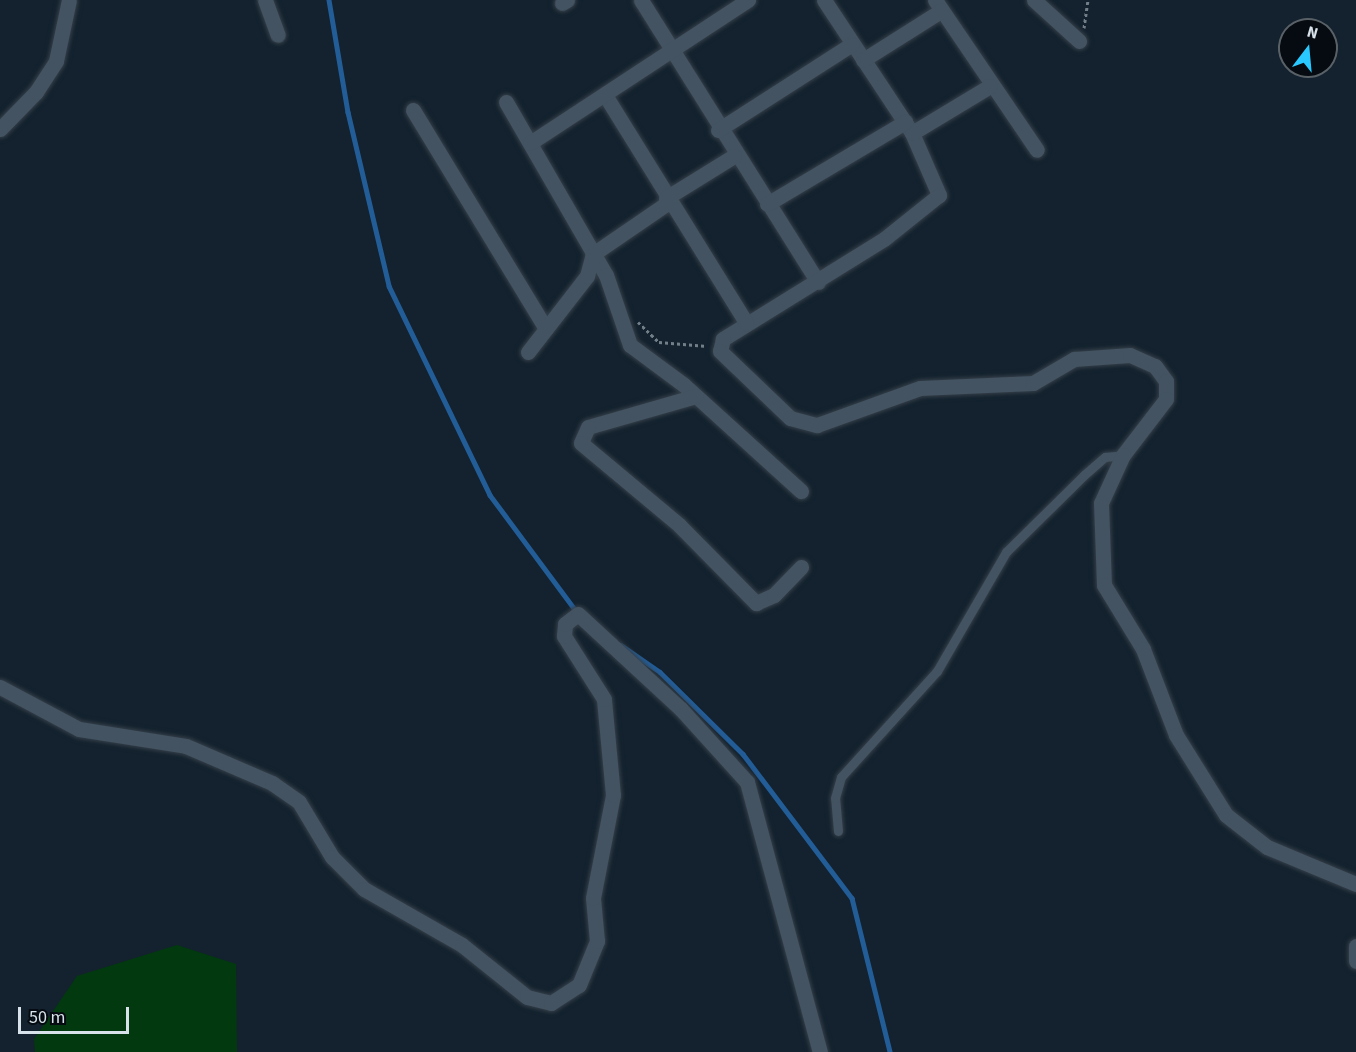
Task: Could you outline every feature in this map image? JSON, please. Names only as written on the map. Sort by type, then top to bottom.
[{"type":"street","points":[[0,129],[36,92],[56,61],[69,0]]},
{"type":"street","points":[[265,0],[279,35]]},
{"type":"street","points":[[641,0],[734,156],[818,282]]},
{"type":"street","points":[[530,143],[748,0]]},
{"type":"street","points":[[824,0],[908,128],[939,195],[818,282],[747,324],[719,348],[790,418],[817,425],[920,388],[1033,383],[1074,359],[1130,355],[1155,366],[1168,389],[1163,403],[1123,455],[1101,503],[1102,578],[1143,650],[1180,743],[1243,832],[1356,884]]},
{"type":"street","points":[[1034,0],[1079,41]]},
{"type":"street","points":[[863,60],[938,5],[990,86],[1037,150]]},
{"type":"street","points":[[718,130],[852,44]]},
{"type":"street","points":[[767,204],[990,86]]},
{"type":"street","points":[[605,95],[747,324]]},
{"type":"street","points":[[506,102],[612,288],[630,345],[696,396],[801,491]]},
{"type":"street","points":[[413,110],[545,327]]},
{"type":"street","points":[[528,352],[545,327],[587,276],[593,254],[734,156]]},
{"type":"street","points":[[696,396],[588,427],[581,443],[679,525],[756,603],[774,595],[801,567]]},
{"type":"street","points":[[0,687],[79,729],[186,746],[279,787],[298,802],[332,857],[364,889],[462,945],[527,997],[551,1003],[579,986],[597,941],[593,898],[613,795],[604,699],[564,636],[565,624],[578,614],[681,709],[747,782],[820,1052]]},
{"type":"street","points":[[1356,946],[1356,961]]},
{"type":"lane","points":[[838,831],[835,798],[841,777],[950,654],[1006,552],[1105,457],[1123,455]]},
{"type":"path","points":[[1079,41],[1088,0]]},
{"type":"path","points":[[636,318],[659,342],[719,348]]},
{"type":"green space","points":[[177,945],[236,964],[237,1052],[35,1052],[34,1039],[77,976]]},
{"type":"waterway","points":[[329,0],[348,112],[389,286],[490,495],[576,611]]},
{"type":"waterway","points":[[621,645],[660,672],[743,754],[852,898],[890,1052]]}]
